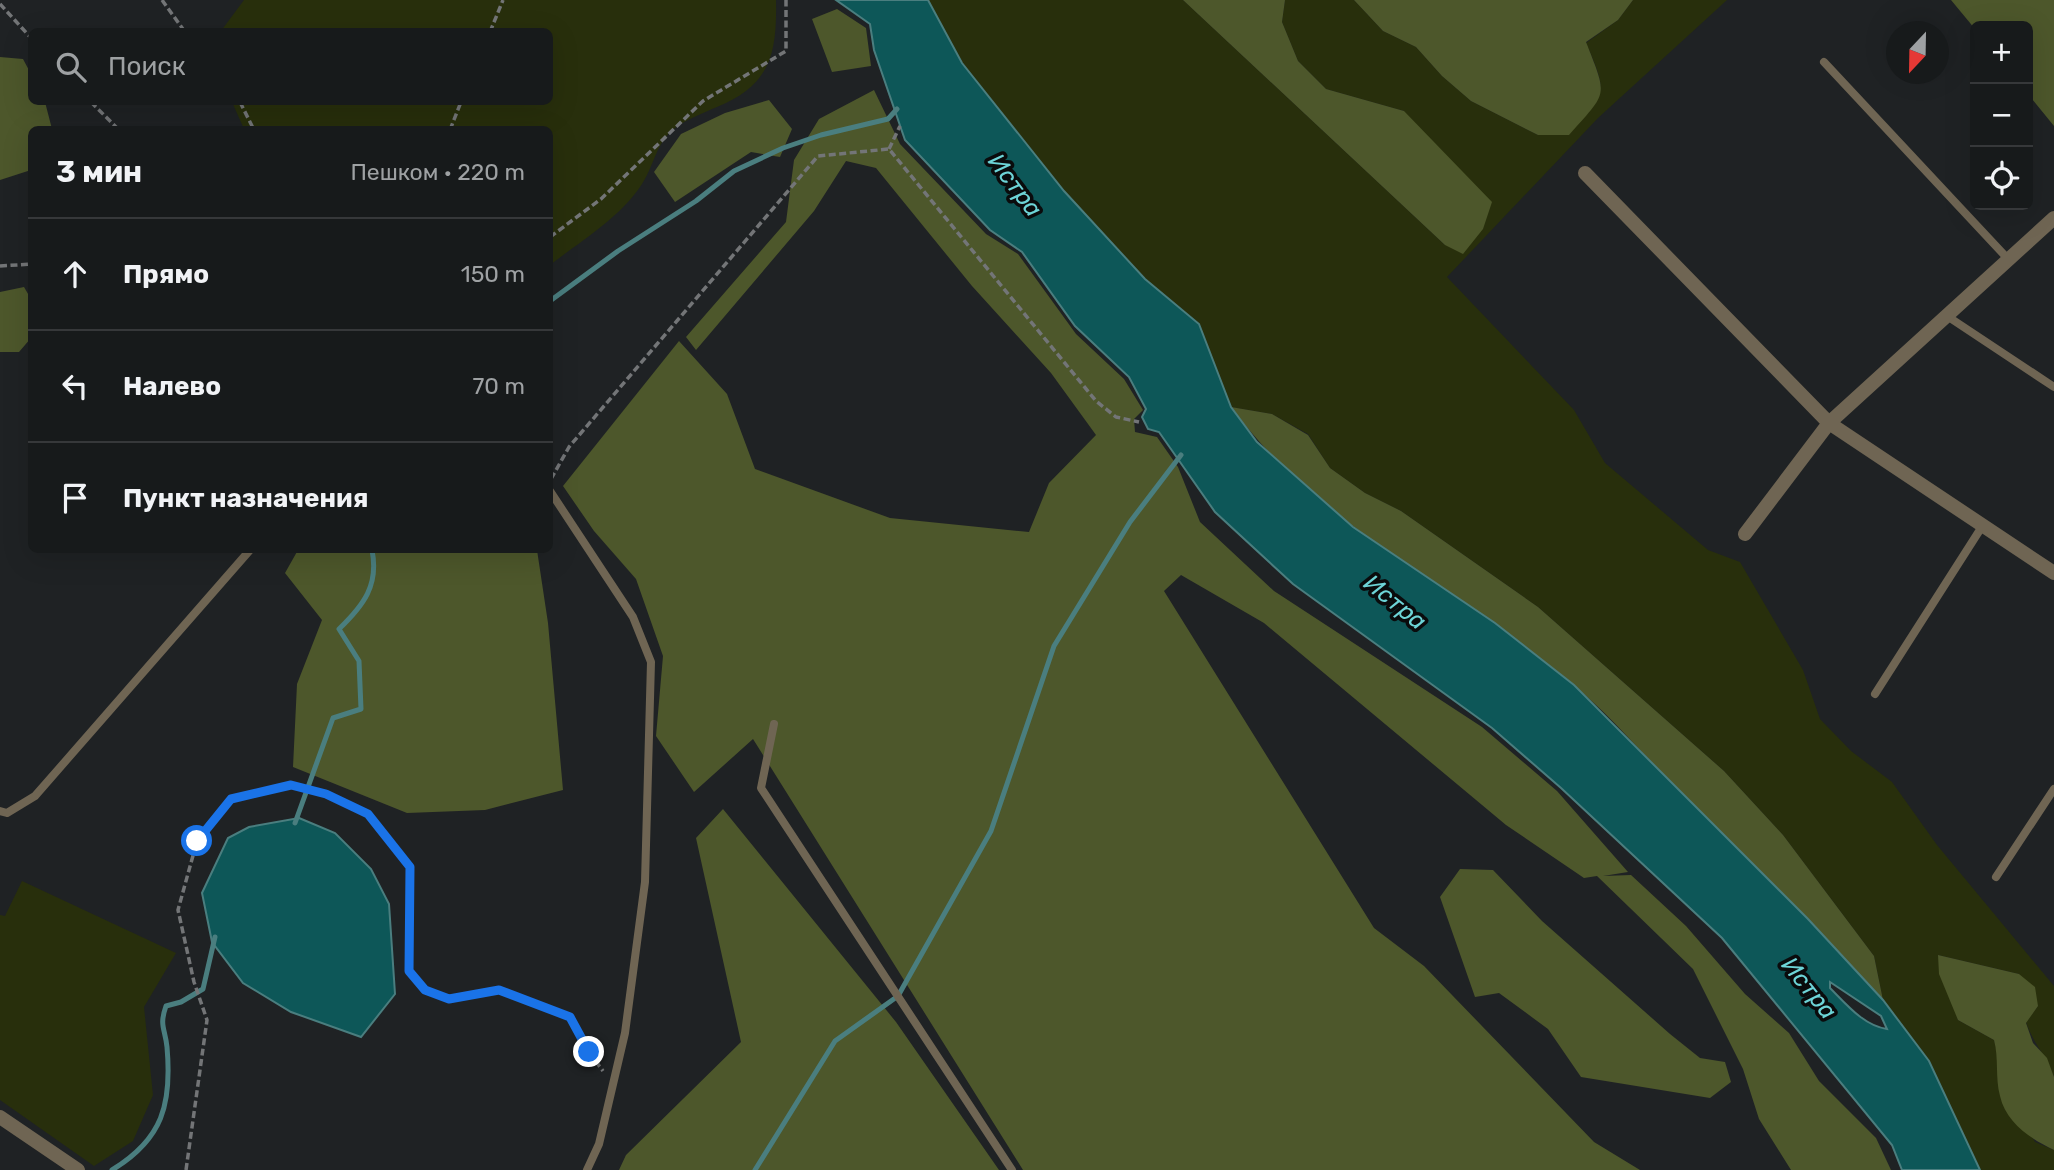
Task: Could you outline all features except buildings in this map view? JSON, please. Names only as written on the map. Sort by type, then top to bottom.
[{"type":"street","points":[[1585,173],[1829,423],[2054,573]]},
{"type":"street","points":[[1745,534],[1829,423],[2054,218]]},
{"type":"street","points":[[0,1117],[78,1170]]},
{"type":"lane","points":[[1824,62],[2009,260]]},
{"type":"lane","points":[[1947,316],[2054,387]]},
{"type":"lane","points":[[553,496],[633,617],[651,662],[645,882],[625,1033],[598,1144],[587,1170]]},
{"type":"lane","points":[[1875,694],[1983,525]]},
{"type":"lane","points":[[0,811],[8,813],[35,796],[247,553]]},
{"type":"lane","points":[[774,724],[761,788],[1012,1170]]},
{"type":"lane","points":[[1996,877],[2054,789]]},
{"type":"path","points":[[162,0],[163,6],[182,28]]},
{"type":"path","points":[[492,28],[503,0]]},
{"type":"path","points":[[553,235],[601,199],[703,101],[786,51],[786,0]]},
{"type":"path","points":[[0,4],[28,35]]},
{"type":"path","points":[[94,105],[115,126]]},
{"type":"path","points":[[242,105],[252,126]]},
{"type":"path","points":[[452,126],[460,105]]},
{"type":"path","points":[[889,149],[900,126]]},
{"type":"path","points":[[889,149],[1096,401],[1116,417],[1139,422]]},
{"type":"path","points":[[553,476],[569,447],[818,156],[889,149]]},
{"type":"path","points":[[0,266],[28,264]]},
{"type":"path","points":[[186,1170],[207,1020],[194,982],[178,910],[197,841],[231,799],[291,785],[326,794],[368,814],[410,867],[409,971],[425,990],[449,999],[499,990],[570,1017],[589,1052],[613,1084]]},
{"type":"green space","points":[[244,0],[776,0],[772,51],[760,77],[735,98],[686,121],[670,132],[661,144],[642,184],[623,208],[553,263],[553,126],[243,126],[233,105],[553,105],[553,28],[223,28]]},
{"type":"green space","points":[[928,0],[1183,0],[1445,245],[1404,111],[1326,89],[1298,61],[1282,22],[1285,0],[1354,0],[1383,31],[1416,47],[1442,76],[1471,101],[1538,135],[1568,135],[1590,110],[1600,93],[1598,73],[1586,43],[1618,20],[1633,0],[1727,0],[1598,118],[1447,277],[1574,410],[1605,463],[1708,550],[1740,562],[1803,670],[1820,719],[1851,751],[1892,782],[1937,845],[2054,986],[2054,1077],[2026,1022],[2038,1006],[2019,974],[1938,955],[1958,1020],[1994,1040],[1999,1059],[1998,1077],[2035,1142],[2054,1150],[2054,1170],[1980,1170],[1929,1061],[1883,1000],[1874,956],[1783,835],[1724,771],[1538,607],[1401,511],[1365,493],[1330,468],[1308,434],[1272,414],[1231,407],[1199,324],[1145,279],[1064,191],[962,63]]},
{"type":"green space","points":[[1183,0],[1285,0],[1282,22],[1298,61],[1326,89],[1404,111],[1492,202],[1483,229],[1463,254],[1445,245]]},
{"type":"green space","points":[[1354,0],[1633,0],[1618,20],[1586,42],[1601,84],[1597,101],[1591,110],[1569,135],[1538,135],[1471,101],[1442,76],[1416,47],[1383,31]]},
{"type":"green space","points":[[1951,0],[2054,0],[2054,126],[2033,100],[2033,21],[1970,23]]},
{"type":"green space","points":[[837,9],[866,28],[871,66],[832,72],[812,19]]},
{"type":"green space","points":[[0,57],[23,59],[28,68],[28,105],[46,105],[51,126],[28,126],[28,171],[0,180]]},
{"type":"green space","points":[[874,90],[900,144],[986,234],[1018,254],[1076,334],[1124,379],[1143,410],[1134,419],[1135,432],[1157,437],[1178,467],[1200,522],[1274,591],[1482,727],[1557,791],[1628,872],[1603,876],[1631,875],[1686,926],[1745,994],[1789,1033],[1819,1081],[1876,1138],[1891,1170],[1791,1170],[1759,1119],[1743,1069],[1693,969],[1597,876],[1584,878],[1506,825],[1264,623],[1181,575],[1164,591],[1374,928],[1424,966],[1594,1142],[1640,1170],[1023,1170],[753,739],[694,792],[656,736],[663,656],[636,579],[594,531],[563,486],[679,341],[727,394],[755,469],[890,518],[1029,532],[1049,483],[1096,435],[1051,373],[972,286],[876,168],[846,161],[814,211],[696,350],[686,337],[786,222],[794,160],[819,119]]},
{"type":"green space","points":[[769,100],[792,129],[780,157],[751,152],[675,202],[654,172],[681,134],[725,113]]},
{"type":"green space","points":[[24,287],[28,294],[28,342],[19,352],[0,352],[0,292]]},
{"type":"green space","points":[[1231,407],[1272,414],[1308,435],[1330,468],[1365,493],[1401,511],[1538,607],[1724,771],[1783,835],[1874,956],[1883,1000],[1585,695],[1528,649],[1348,522],[1266,449]]},
{"type":"green space","points":[[296,553],[537,553],[548,623],[563,790],[485,810],[407,813],[293,767],[297,684],[322,620],[285,573]]},
{"type":"green space","points":[[723,809],[896,1022],[999,1170],[619,1170],[626,1155],[741,1042],[696,838]]},
{"type":"green space","points":[[1460,869],[1493,870],[1542,921],[1670,1034],[1700,1058],[1725,1062],[1731,1082],[1710,1098],[1581,1077],[1548,1029],[1499,993],[1475,997],[1440,897]]},
{"type":"green space","points":[[22,881],[176,953],[144,1007],[153,1095],[133,1141],[94,1166],[0,1100],[0,915],[5,916]]},
{"type":"green space","points":[[1938,955],[2019,974],[2035,987],[2038,1006],[2026,1023],[2033,1043],[2047,1058],[2054,1077],[2054,1150],[2021,1129],[2003,1106],[1994,1040],[1958,1020],[1939,974]]},
{"type":"water","name":"Истра","points":[[836,0],[928,0],[962,63],[1064,191],[1145,279],[1199,324],[1231,407],[1257,442],[1353,527],[1495,623],[1574,685],[1808,919],[1883,1000],[1929,1061],[1980,1170],[1902,1170],[1892,1145],[1722,938],[1561,788],[1492,728],[1293,584],[1215,512],[1159,432],[1148,429],[1142,417],[1146,409],[1129,377],[1075,326],[1022,252],[990,230],[905,140],[874,50],[870,24]],"holes":[[[1830,982],[1881,1016],[1887,1029],[1871,1024],[1856,1013],[1830,988]]]},
{"type":"water","points":[[299,818],[335,833],[371,869],[389,904],[395,994],[361,1037],[291,1012],[243,983],[212,942],[202,893],[228,838],[249,827]]},
{"type":"waterway","points":[[553,299],[618,251],[696,201],[734,171],[783,148],[821,135],[888,119],[897,109]]},
{"type":"waterway","points":[[755,1170],[835,1041],[898,996],[991,831],[1054,646],[1130,522],[1181,455]]},
{"type":"waterway","points":[[295,823],[333,718],[361,709],[359,661],[339,629],[368,594],[373,574],[372,553]]},
{"type":"waterway","points":[[112,1170],[143,1146],[160,1118],[168,1086],[163,1023],[166,1006],[181,1002],[203,989],[215,937]]},
{"type":"route","points":[[197,841],[231,799],[291,785],[326,794],[368,814],[410,867],[409,971],[425,990],[449,999],[499,990],[570,1017],[589,1052]]}]
